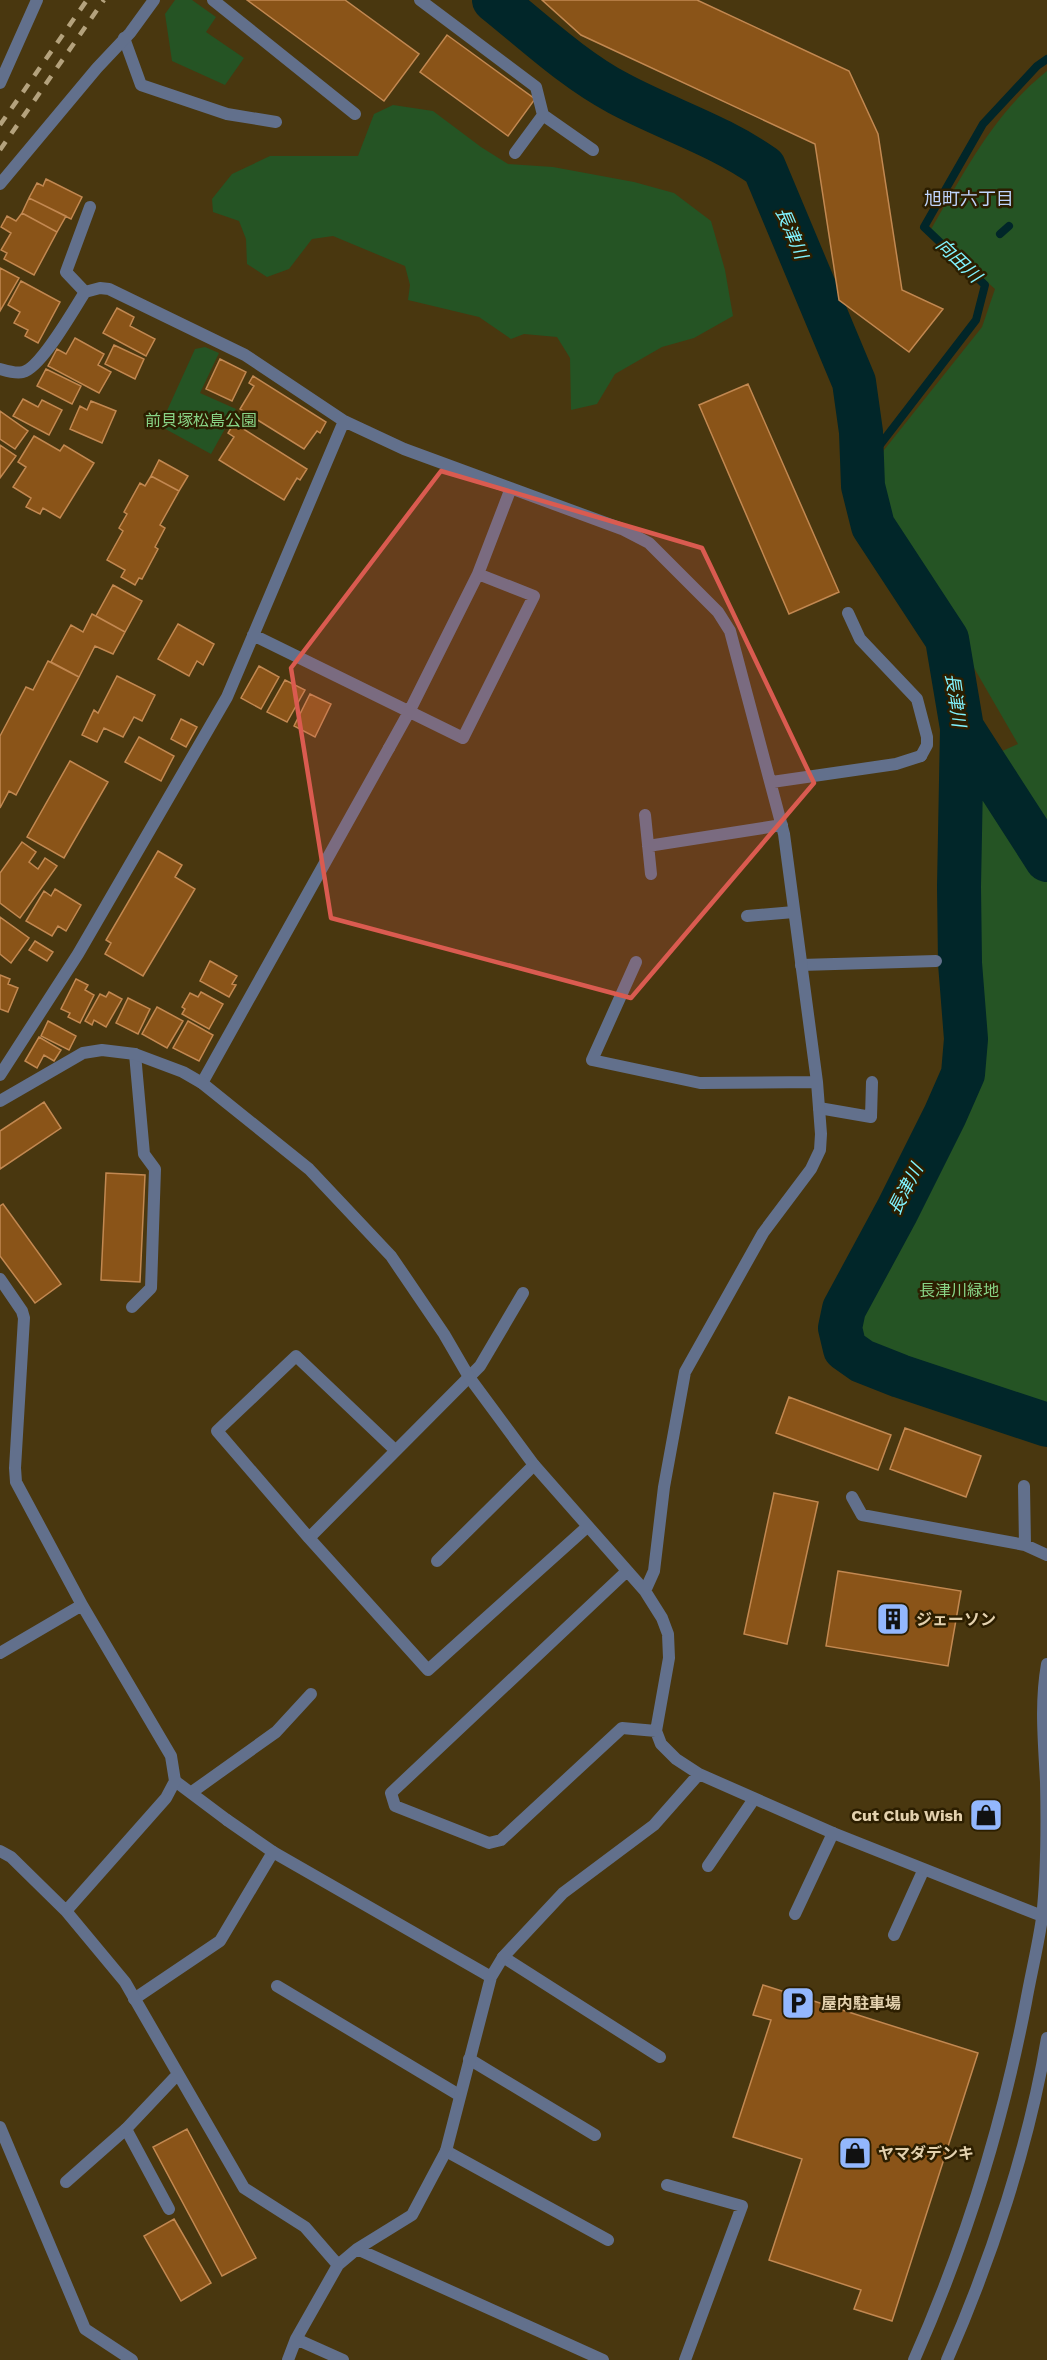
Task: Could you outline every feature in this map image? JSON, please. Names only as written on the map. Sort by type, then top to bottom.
[{"type":"street","points":[[0,83],[37,0]]},
{"type":"street","points":[[0,184],[130,33],[154,0]]},
{"type":"street","points":[[213,0],[355,114]]},
{"type":"street","points":[[420,0],[536,87],[543,115],[593,150]]},
{"type":"street","points":[[124,38],[141,85],[227,114],[276,123]]},
{"type":"street","points":[[514,153],[543,115]]},
{"type":"street","points":[[85,292],[66,272],[90,207]]},
{"type":"street","points":[[0,369],[23,373],[30,368],[42,357],[85,292],[100,288],[109,289],[245,355],[344,421],[404,448],[622,530],[649,543],[718,612],[730,631],[782,825],[817,1082],[820,1150],[811,1168],[764,1233],[685,1372],[664,1487],[654,1571],[645,1592]]},
{"type":"street","points":[[0,1075],[78,954],[221,707],[344,421]]},
{"type":"street","points":[[202,1083],[409,712],[478,574],[511,488]]},
{"type":"street","points":[[253,635],[463,738],[534,596],[478,574]]},
{"type":"street","points":[[772,782],[896,764],[921,756],[927,745],[917,699],[860,639],[848,613]]},
{"type":"street","points":[[645,816],[651,873]]},
{"type":"street","points":[[648,846],[782,825]]},
{"type":"street","points":[[747,916],[794,912]]},
{"type":"street","points":[[801,965],[936,961]]},
{"type":"street","points":[[636,962],[591,1060],[700,1083],[817,1082]]},
{"type":"street","points":[[0,1101],[83,1053],[102,1050],[135,1054],[183,1072],[202,1083],[309,1169],[391,1256],[444,1334],[469,1377],[534,1465],[645,1592],[662,1618],[668,1634],[669,1658],[656,1731],[662,1744],[676,1759],[699,1774],[754,1799],[923,1871],[1045,1918]]},
{"type":"street","points":[[132,1307],[151,1288],[155,1168],[144,1154],[135,1054]]},
{"type":"street","points":[[819,1108],[871,1118],[872,1082]]},
{"type":"street","points":[[0,1279],[22,1311],[24,1318],[16,1482],[82,1605],[171,1756],[175,1781],[166,1798],[66,1911]]},
{"type":"street","points":[[309,1538],[480,1366],[523,1293]]},
{"type":"street","points":[[395,1450],[296,1356],[217,1431],[309,1538],[428,1670],[587,1527]]},
{"type":"street","points":[[437,1561],[534,1465]]},
{"type":"street","points":[[1024,1486],[1025,1545]]},
{"type":"street","points":[[852,1497],[862,1515],[1025,1545],[1047,1555]]},
{"type":"street","points":[[627,1571],[391,1793],[395,1806],[489,1843],[501,1840],[621,1728],[656,1731]]},
{"type":"street","points":[[0,1653],[82,1605]]},
{"type":"street","points":[[914,2360],[950,2274],[993,2145],[1011,2076],[1045,1918],[1043,1695],[1047,1664]]},
{"type":"street","points":[[192,1792],[276,1732],[311,1694]]},
{"type":"street","points":[[288,2360],[296,2339],[338,2265],[357,2249],[412,2215],[446,2151],[490,1977],[503,1957],[563,1893],[654,1825],[699,1774]]},
{"type":"street","points":[[175,1781],[273,1852],[490,1977]]},
{"type":"street","points":[[708,1866],[754,1799]]},
{"type":"street","points":[[795,1914],[833,1833]]},
{"type":"street","points":[[0,1851],[11,1857],[66,1911],[125,1983],[244,2188],[305,2227],[338,2265]]},
{"type":"street","points":[[134,1999],[220,1941],[273,1852]]},
{"type":"street","points":[[894,1935],[923,1871]]},
{"type":"street","points":[[503,1957],[660,2057]]},
{"type":"street","points":[[277,1986],[459,2095]]},
{"type":"street","points":[[947,2360],[998,2228],[1039,2083],[1047,2038]]},
{"type":"street","points":[[469,2059],[594,2135]]},
{"type":"street","points":[[66,2182],[126,2129],[178,2074]]},
{"type":"street","points":[[0,2127],[85,2329],[132,2360]]},
{"type":"street","points":[[126,2129],[169,2209]]},
{"type":"street","points":[[446,2151],[608,2240]]},
{"type":"street","points":[[668,2185],[742,2206],[685,2360]]},
{"type":"street","points":[[357,2249],[603,2360]]},
{"type":"street","points":[[296,2339],[343,2360]]},
{"type":"highlighted area","points":[[441,471],[702,548],[814,783],[631,998],[331,918],[291,668]]},
{"type":"green space","points":[[175,0],[192,0],[216,17],[206,32],[244,58],[225,85],[172,61],[165,14]]},
{"type":"green space","name":"長津川緑地","points":[[1047,71],[1047,1416],[865,1351],[853,1337],[849,1320],[857,1295],[900,1209],[961,1070],[963,1052],[964,768],[1018,744],[877,500],[877,469],[884,450],[982,327],[995,289],[930,231],[995,125],[1028,88]]},
{"type":"green space","points":[[393,105],[433,111],[508,164],[553,167],[634,182],[674,193],[711,221],[725,270],[733,316],[694,338],[662,347],[615,374],[597,404],[571,410],[570,358],[557,337],[524,334],[511,339],[479,317],[408,300],[410,285],[405,266],[333,236],[312,239],[289,269],[267,277],[247,264],[246,239],[239,221],[213,212],[212,199],[232,174],[270,156],[358,156],[374,114]]},
{"type":"green space","name":"前貝塚松島公園","points":[[205,347],[219,353],[200,393],[236,409],[211,454],[160,426],[195,349]]},
{"type":"building","points":[[247,0],[345,0],[419,54],[384,101]]},
{"type":"building","points":[[542,0],[697,0],[849,71],[878,134],[902,290],[943,309],[909,352],[839,300],[815,144],[581,35]]},
{"type":"building","points":[[447,35],[535,99],[508,136],[420,72]]},
{"type":"building","points":[[46,179],[82,197],[71,219],[29,198],[37,183],[43,186]]},
{"type":"building","points":[[29,198],[66,216],[57,232],[22,213]]},
{"type":"building","points":[[22,213],[57,232],[34,275],[4,259],[7,253],[1,250],[11,233],[1,227],[7,216],[16,221]]},
{"type":"building","points":[[0,268],[19,278],[0,311]]},
{"type":"building","points":[[21,281],[60,302],[38,343],[25,336],[28,330],[14,323],[20,312],[8,305]]},
{"type":"building","points":[[117,308],[134,317],[130,326],[155,339],[146,356],[103,333]]},
{"type":"building","points":[[75,338],[104,354],[98,365],[111,372],[99,393],[48,366],[57,349],[66,354]]},
{"type":"building","points":[[114,345],[144,359],[135,379],[105,364]]},
{"type":"building","points":[[220,359],[246,372],[232,401],[206,389]]},
{"type":"building","points":[[46,369],[81,386],[72,404],[37,386]]},
{"type":"building","points":[[253,376],[326,422],[320,433],[317,431],[304,449],[240,409],[254,386],[249,383]]},
{"type":"building","points":[[748,384],[839,592],[789,614],[699,405]]},
{"type":"building","points":[[23,399],[38,407],[42,400],[62,410],[49,435],[13,416]]},
{"type":"building","points":[[91,401],[116,411],[102,443],[70,429],[80,406],[87,410]]},
{"type":"building","points":[[0,411],[28,431],[15,449],[0,439]]},
{"type":"building","points":[[234,423],[307,469],[300,480],[297,478],[284,500],[219,460],[234,437],[228,433]]},
{"type":"building","points":[[34,436],[60,451],[64,445],[94,463],[60,518],[43,508],[40,514],[26,507],[31,498],[13,487],[26,467],[18,462]]},
{"type":"building","points":[[0,445],[16,456],[0,478]]},
{"type":"building","points":[[159,460],[188,476],[179,491],[151,476]]},
{"type":"building","points":[[151,476],[179,491],[160,525],[165,528],[155,547],[158,549],[142,579],[139,578],[135,585],[121,577],[125,570],[107,560],[123,531],[119,528],[127,514],[124,512],[140,483],[145,486]]},
{"type":"building","points":[[113,585],[142,601],[125,632],[96,616]]},
{"type":"building","points":[[92,614],[125,632],[113,654],[95,646],[79,677],[51,662],[71,625],[83,632]]},
{"type":"building","points":[[178,624],[214,644],[203,665],[197,661],[189,676],[158,659]]},
{"type":"building","points":[[48,661],[79,677],[16,795],[9,791],[0,808],[0,736],[26,687],[33,690]]},
{"type":"building","points":[[259,666],[279,677],[261,709],[241,698]]},
{"type":"building","points":[[117,676],[155,695],[142,721],[134,717],[123,737],[104,728],[97,742],[82,735],[94,710],[98,713]]},
{"type":"building","points":[[285,680],[305,690],[287,722],[267,712]]},
{"type":"building","points":[[310,694],[331,704],[315,737],[294,726]]},
{"type":"building","points":[[181,719],[197,727],[186,747],[171,739]]},
{"type":"building","points":[[139,737],[174,756],[161,781],[125,762]]},
{"type":"building","points":[[70,761],[108,782],[64,858],[27,837]]},
{"type":"building","points":[[22,842],[36,852],[29,862],[38,869],[45,858],[57,866],[20,918],[0,903],[0,873]]},
{"type":"building","points":[[158,851],[182,865],[175,877],[195,889],[143,976],[105,954],[111,943],[106,940]]},
{"type":"building","points":[[55,889],[81,905],[66,931],[58,926],[52,936],[26,921],[44,891],[51,896]]},
{"type":"building","points":[[0,917],[29,938],[11,963],[0,954]]},
{"type":"building","points":[[35,941],[53,952],[47,961],[29,950]]},
{"type":"building","points":[[210,961],[237,976],[232,984],[236,985],[229,997],[200,981]]},
{"type":"building","points":[[0,975],[10,979],[8,984],[18,988],[8,1012],[0,1009]]},
{"type":"building","points":[[76,979],[88,985],[85,990],[94,995],[80,1023],[68,1017],[70,1013],[61,1009]]},
{"type":"building","points":[[109,992],[122,999],[106,1027],[94,1020],[92,1025],[85,1021],[100,994],[106,997]]},
{"type":"building","points":[[201,992],[223,1004],[209,1029],[182,1014],[185,1009],[182,1007],[190,993],[198,997]]},
{"type":"building","points":[[128,998],[150,1009],[138,1034],[116,1023]]},
{"type":"building","points":[[157,1007],[183,1021],[167,1048],[142,1034]]},
{"type":"building","points":[[48,1021],[76,1036],[69,1050],[41,1036]]},
{"type":"building","points":[[188,1021],[213,1035],[199,1061],[173,1048]]},
{"type":"building","points":[[39,1037],[61,1050],[54,1061],[44,1055],[37,1068],[25,1061]]},
{"type":"building","points":[[44,1102],[61,1128],[0,1169],[0,1131]]},
{"type":"building","points":[[106,1173],[145,1175],[140,1282],[101,1280]]},
{"type":"building","points":[[3,1204],[61,1284],[35,1303],[0,1256],[0,1206]]},
{"type":"building","points":[[789,1397],[891,1435],[878,1470],[776,1433]]},
{"type":"building","points":[[905,1428],[981,1456],[966,1497],[890,1469]]},
{"type":"building","points":[[774,1493],[818,1502],[787,1644],[744,1634]]},
{"type":"building","name":"ジェーソン","points":[[838,1571],[961,1591],[948,1666],[826,1646]]},
{"type":"building","points":[[763,1985],[978,2053],[892,2321],[854,2309],[861,2290],[769,2260],[802,2159],[733,2137],[771,2020],[753,2015]]},
{"type":"building","points":[[187,2129],[256,2258],[222,2276],[153,2147]]},
{"type":"building","points":[[174,2219],[211,2283],[181,2301],[144,2236]]},
{"type":"waterway","name":"長津川","points":[[494,0],[554,50],[601,83],[636,102],[711,136],[764,167],[854,382],[861,432],[863,486],[873,526],[947,639],[962,728],[959,887],[960,963],[966,1039],[963,1074],[897,1211],[844,1309],[840,1328],[845,1349],[862,1361],[1047,1425]]},
{"type":"waterway","name":"向田川","points":[[863,467],[976,320],[985,285],[924,227],[983,124],[1037,66],[1047,59]]},
{"type":"waterway","points":[[1000,234],[1009,226]]},
{"type":"waterway","points":[[962,728],[1047,860]]},
{"type":"railway","points":[[0,125],[87,0]]},
{"type":"railway","points":[[0,150],[104,0]]},
{"type":"place","name":"ジェーソン","points":[[893,1619]]},
{"type":"place","name":"Cut Club Wish","points":[[986,1815]]},
{"type":"place","name":"屋内駐車場","points":[[798,2003]]},
{"type":"place","name":"ヤマダデンキ","points":[[855,2153]]},
{"type":"district","name":"旭町六丁目","points":[[969,198]]}]
